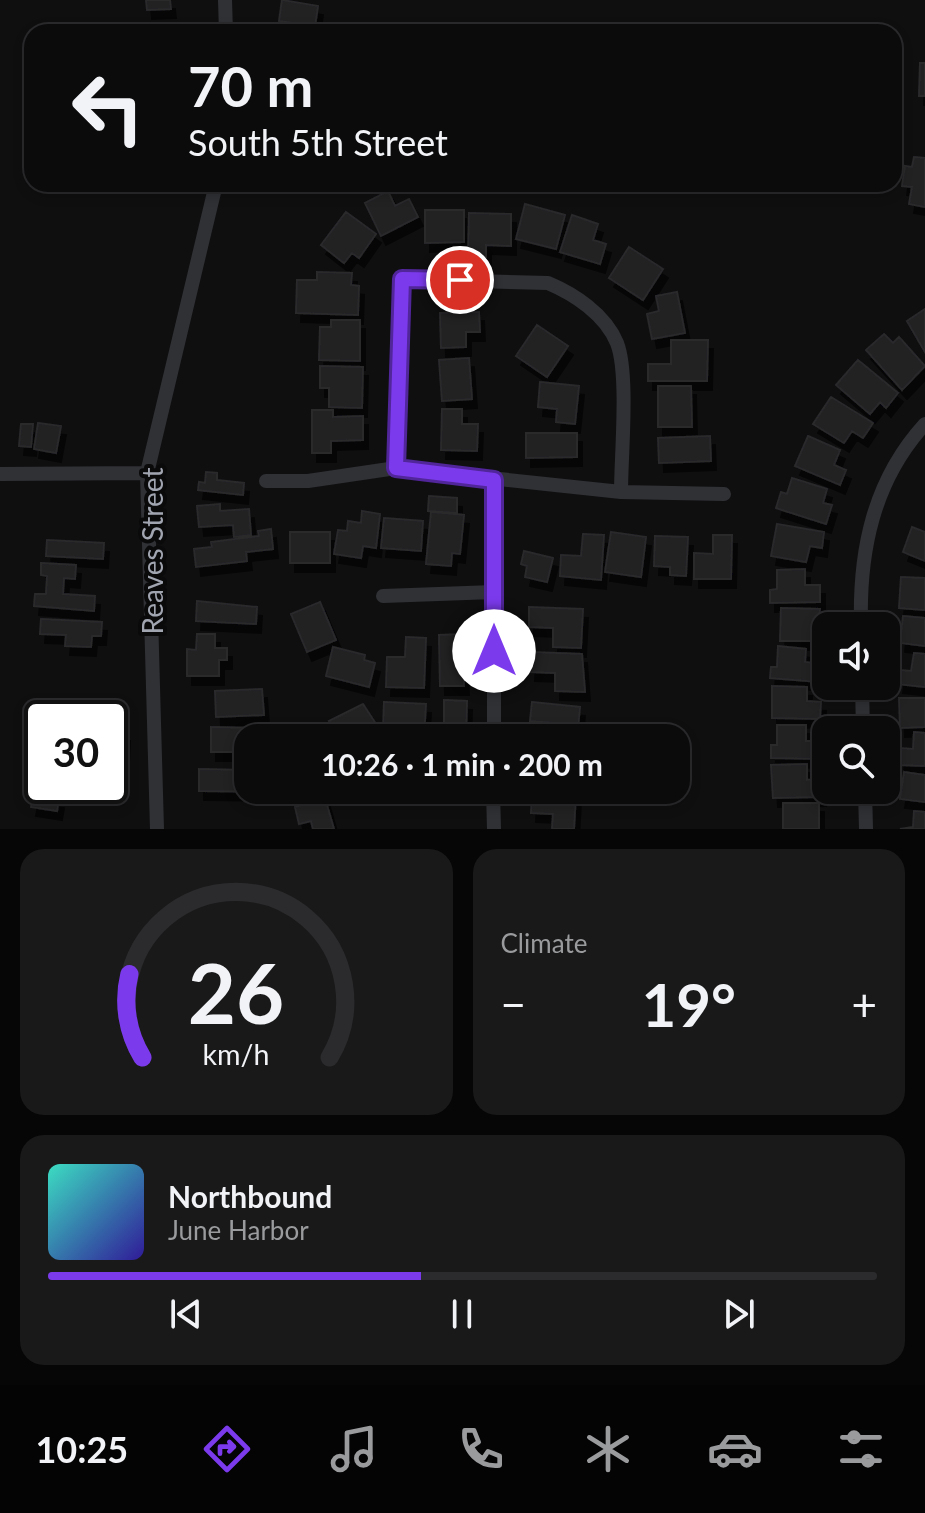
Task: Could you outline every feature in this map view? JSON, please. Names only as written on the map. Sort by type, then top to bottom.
[{"type":"street","points":[[225,0],[226,24]]},
{"type":"street","name":"Reaves Street","points":[[157,829],[147,473],[214,192]]},
{"type":"street","points":[[396,468],[402,279],[548,283],[569,292],[588,306],[617,343],[621,492]]},
{"type":"street","points":[[861,612],[863,546],[878,499],[897,460],[925,424]]},
{"type":"street","points":[[266,481],[308,481],[396,468],[621,492],[724,494]]},
{"type":"street","points":[[0,474],[147,473]]},
{"type":"street","points":[[494,480],[494,724]]},
{"type":"street","points":[[383,596],[494,592]]},
{"type":"street","points":[[493,804],[494,829]]},
{"type":"street","points":[[865,804],[866,829]]},
{"type":"building","points":[[146,0],[170,0],[171,9],[147,10]]},
{"type":"building","points":[[282,0],[318,6],[315,24],[279,21]]},
{"type":"building","points":[[920,63],[925,63],[925,96],[919,96]]},
{"type":"building","points":[[914,157],[925,158],[925,207],[909,204],[912,187],[902,186],[905,166],[912,167]]},
{"type":"building","points":[[388,192],[395,206],[409,199],[418,217],[381,236],[365,203]]},
{"type":"building","points":[[525,204],[565,215],[556,249],[516,239]]},
{"type":"building","points":[[425,210],[464,210],[464,242],[425,243]]},
{"type":"building","points":[[346,212],[376,234],[359,258],[352,253],[344,263],[321,245]]},
{"type":"building","points":[[469,213],[511,214],[511,246],[486,245],[486,257],[468,257]]},
{"type":"building","points":[[572,215],[598,224],[593,240],[606,244],[600,264],[560,252]]},
{"type":"building","points":[[629,247],[663,269],[643,300],[609,278]]},
{"type":"building","points":[[317,272],[352,273],[351,285],[359,286],[358,315],[296,313],[297,280],[317,280]]},
{"type":"building","points":[[677,292],[685,333],[652,339],[647,314],[659,311],[656,296]]},
{"type":"building","points":[[925,309],[925,352],[907,321]]},
{"type":"building","points":[[479,312],[480,332],[466,332],[466,347],[441,348],[440,313]]},
{"type":"building","points":[[331,320],[360,320],[360,361],[319,360],[320,327],[331,327]]},
{"type":"building","points":[[537,325],[568,346],[547,377],[516,356]]},
{"type":"building","points":[[884,334],[893,343],[899,337],[925,366],[902,390],[866,350]]},
{"type":"building","points":[[671,340],[708,340],[707,381],[648,381],[648,364],[671,364]]},
{"type":"building","points":[[469,358],[472,399],[442,401],[439,360]]},
{"type":"building","points":[[858,360],[898,393],[886,408],[880,402],[870,414],[836,385]]},
{"type":"building","points":[[320,366],[363,367],[362,408],[329,407],[329,388],[320,388]]},
{"type":"building","points":[[540,382],[579,386],[575,424],[556,422],[557,409],[538,407]]},
{"type":"building","points":[[658,386],[691,386],[692,427],[658,427]]},
{"type":"building","points":[[831,397],[873,423],[863,438],[852,431],[844,443],[813,424]]},
{"type":"building","points":[[442,409],[462,409],[462,424],[478,424],[477,451],[441,450]]},
{"type":"building","points":[[312,410],[333,410],[333,417],[363,416],[363,440],[331,441],[331,453],[312,453]]},
{"type":"building","points":[[38,423],[61,426],[56,453],[34,449]]},
{"type":"building","points":[[21,424],[33,424],[31,447],[19,446]]},
{"type":"building","points":[[526,433],[577,433],[577,457],[526,458]]},
{"type":"building","points":[[710,436],[711,461],[659,463],[658,438]]},
{"type":"building","points":[[808,436],[840,450],[834,465],[846,470],[840,485],[795,466]]},
{"type":"building","points":[[206,472],[217,473],[217,480],[244,483],[243,495],[198,490],[199,482],[205,483]]},
{"type":"building","points":[[792,478],[827,489],[823,503],[832,505],[826,524],[776,508],[781,492],[787,494]]},
{"type":"building","points":[[429,496],[457,498],[457,513],[428,511]]},
{"type":"building","points":[[220,504],[220,511],[249,509],[251,535],[234,537],[233,525],[199,527],[197,506]]},
{"type":"building","points":[[362,511],[380,514],[376,548],[363,546],[361,558],[334,554],[338,530],[347,531],[348,521],[361,523]]},
{"type":"building","points":[[431,512],[464,515],[460,554],[452,553],[451,566],[426,564]]},
{"type":"building","points":[[384,518],[423,521],[421,551],[381,548]]},
{"type":"building","points":[[777,524],[824,532],[822,548],[810,546],[806,562],[771,556]]},
{"type":"building","points":[[912,527],[925,532],[925,561],[903,552]]},
{"type":"building","points":[[271,529],[273,549],[246,552],[247,561],[196,567],[194,549],[212,547],[211,542],[259,536],[258,531]]},
{"type":"building","points":[[290,532],[330,532],[330,563],[290,563]]},
{"type":"building","points":[[611,532],[646,537],[641,577],[605,572]]},
{"type":"building","points":[[583,534],[604,535],[601,580],[560,576],[561,555],[581,556]]},
{"type":"building","points":[[713,535],[732,535],[731,579],[694,579],[694,553],[713,554]]},
{"type":"building","points":[[655,536],[688,537],[686,576],[670,575],[670,567],[654,566]]},
{"type":"building","points":[[47,540],[104,543],[103,559],[46,556]]},
{"type":"building","points":[[524,551],[553,558],[547,582],[525,577],[527,566],[521,564]]},
{"type":"building","points":[[41,563],[76,565],[75,579],[64,578],[63,594],[95,596],[94,611],[34,606],[35,594],[46,594],[47,576],[41,575]]},
{"type":"building","points":[[805,569],[805,585],[820,585],[820,602],[770,603],[770,590],[777,589],[777,570]]},
{"type":"building","points":[[901,577],[925,578],[925,610],[899,608]]},
{"type":"building","points":[[197,601],[257,607],[256,624],[196,621]]},
{"type":"building","points":[[320,602],[336,640],[307,652],[291,614]]},
{"type":"building","points":[[529,607],[583,609],[581,648],[553,647],[553,628],[529,627]]},
{"type":"building","points":[[781,608],[820,609],[820,612],[812,612],[812,641],[780,641]]},
{"type":"building","points":[[903,616],[925,618],[925,646],[900,643]]},
{"type":"building","points":[[41,619],[102,622],[101,636],[92,636],[91,647],[65,646],[66,635],[40,634]]},
{"type":"building","points":[[197,634],[215,634],[215,648],[227,648],[227,660],[219,660],[219,676],[187,676],[187,649],[196,650]]},
{"type":"building","points":[[462,634],[464,686],[440,686],[439,635]]},
{"type":"building","points":[[406,637],[426,638],[424,688],[386,687],[387,657],[405,657]]},
{"type":"building","points":[[778,646],[806,649],[805,662],[812,663],[812,681],[770,678],[771,667],[777,667]]},
{"type":"building","points":[[333,647],[365,655],[364,660],[375,663],[369,687],[326,676]]},
{"type":"building","points":[[531,652],[582,654],[585,692],[555,691],[555,673],[530,672]]},
{"type":"building","points":[[914,653],[925,654],[925,687],[900,684],[900,670],[911,671]]},
{"type":"building","points":[[772,686],[807,687],[807,701],[821,702],[820,716],[812,716],[812,719],[772,718]]},
{"type":"building","points":[[262,689],[264,715],[216,717],[215,691]]},
{"type":"building","points":[[900,698],[925,698],[925,727],[900,728]]},
{"type":"building","points":[[444,700],[467,701],[466,724],[444,724]]},
{"type":"building","points":[[384,702],[426,704],[425,724],[383,724]]},
{"type":"building","points":[[532,702],[580,707],[578,724],[530,721]]},
{"type":"building","points":[[363,704],[376,724],[331,724],[329,721]]},
{"type":"building","points":[[777,725],[806,725],[806,741],[812,741],[812,759],[771,758],[771,745],[777,745]]},
{"type":"building","points":[[211,727],[234,728],[234,752],[211,752]]},
{"type":"building","points":[[914,732],[925,733],[925,766],[900,765],[900,748],[913,749]]},
{"type":"building","points":[[807,764],[807,780],[812,780],[812,797],[773,798],[771,765]]},
{"type":"building","points":[[199,769],[234,770],[234,791],[199,791]]},
{"type":"building","points":[[904,772],[925,775],[925,802],[900,799]]},
{"type":"building","points":[[783,803],[819,804],[819,829],[783,829]]},
{"type":"building","points":[[32,804],[58,804],[57,811],[31,807]]},
{"type":"building","points":[[327,804],[334,829],[313,829],[311,821],[299,824],[295,807]]},
{"type":"building","points":[[531,804],[575,804],[574,829],[552,829],[553,814],[531,813]]},
{"type":"building","points":[[914,811],[925,812],[925,829],[900,829],[913,827]]},
{"type":"route","points":[[460,280],[402,279],[396,468],[494,480],[494,651]]}]
